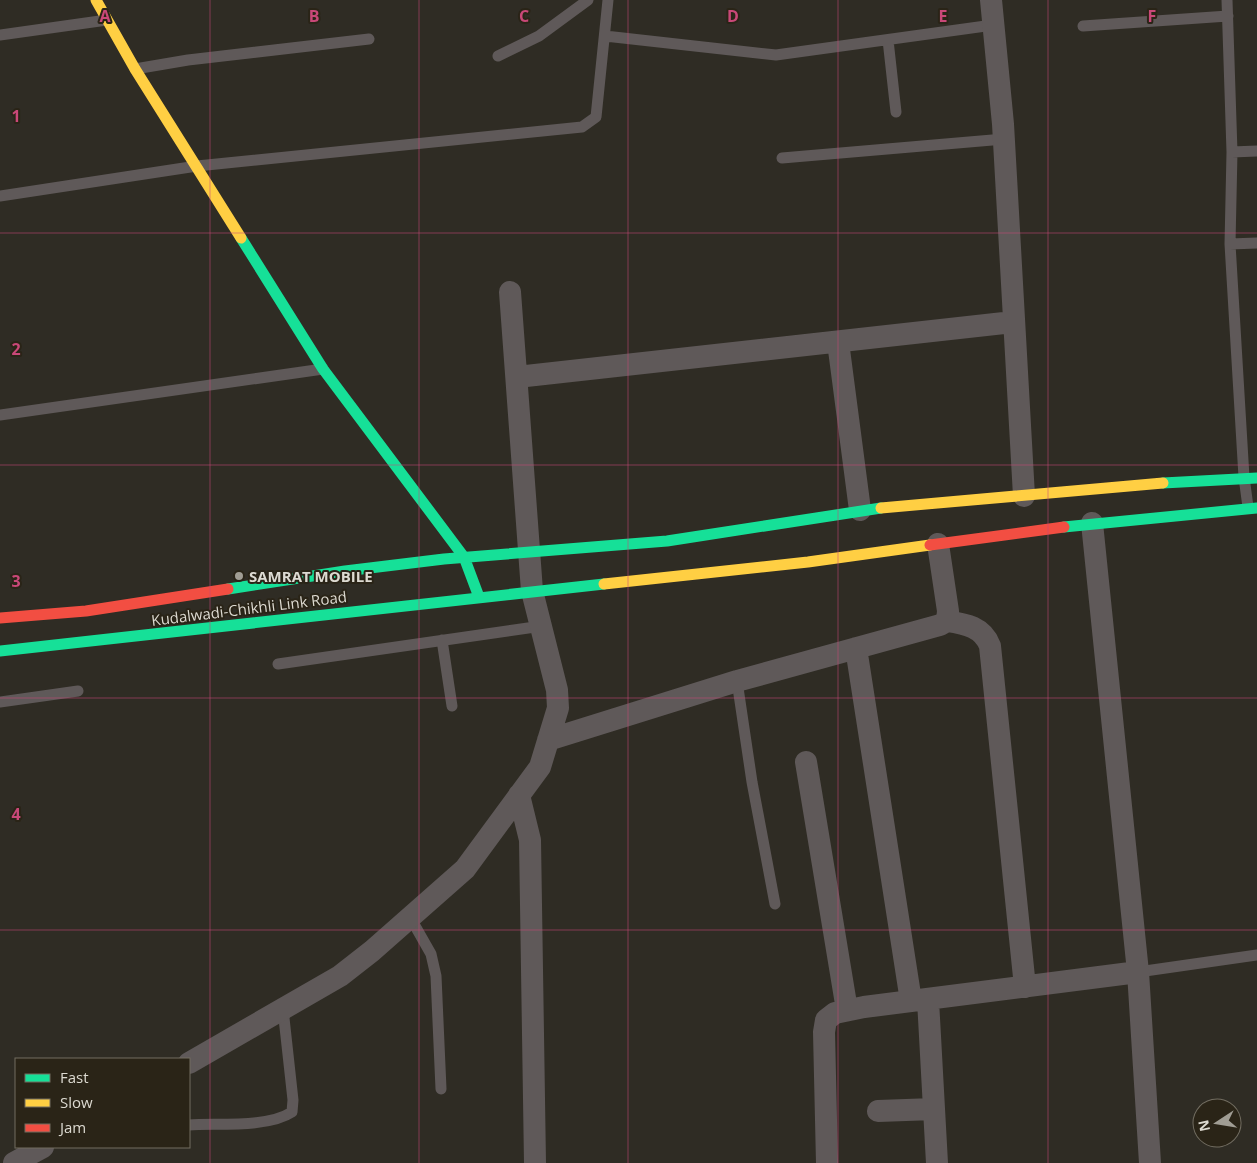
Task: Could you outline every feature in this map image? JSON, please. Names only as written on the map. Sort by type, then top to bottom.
[{"type":"main road","points":[[96,0],[135,68],[323,369],[464,557],[478,597]]},
{"type":"main road","name":"Kudalwadi-Chikhli Link Road","points":[[0,618],[86,612],[345,571],[444,559],[667,542],[860,510],[1116,486],[1244,477],[1257,478]]},
{"type":"main road","name":"Kudalwadi-Chikhli Link Road","points":[[0,651],[532,591],[729,571],[1092,523],[1138,521],[1253,508]]},
{"type":"street","points":[[991,0],[1004,139],[1012,322],[1024,496]]},
{"type":"street","points":[[190,1062],[340,976],[410,917],[464,869],[540,767],[558,708],[558,699],[542,626],[532,591],[510,292]]},
{"type":"street","points":[[517,377],[1012,322]]},
{"type":"street","points":[[838,342],[860,510]]},
{"type":"street","points":[[1092,523],[1138,972],[1150,1163]]},
{"type":"street","points":[[938,544],[948,621]]},
{"type":"street","points":[[548,740],[737,682],[940,625],[948,621],[977,628],[986,636],[990,646],[1025,987]]},
{"type":"street","points":[[856,648],[920,1001],[934,1109],[937,1163]]},
{"type":"street","points":[[806,762],[847,1010]]},
{"type":"street","points":[[519,795],[527,819],[530,840],[535,1163]]},
{"type":"street","points":[[827,1163],[824,1032],[826,1020],[835,1013],[1138,972]]},
{"type":"street","points":[[878,1111],[934,1109]]},
{"type":"street","points":[[14,1163],[41,1148]]},
{"type":"lane","points":[[498,56],[539,36],[588,0]]},
{"type":"lane","points":[[0,196],[197,166],[582,127],[596,116],[608,0]]},
{"type":"lane","points":[[1227,0],[1232,152],[1230,244],[1244,477],[1253,508]]},
{"type":"lane","points":[[1083,26],[1228,16]]},
{"type":"lane","points":[[0,35],[108,20]]},
{"type":"lane","points":[[605,36],[776,55],[993,24]]},
{"type":"lane","points":[[135,68],[369,39]]},
{"type":"lane","points":[[888,40],[896,112]]},
{"type":"lane","points":[[782,158],[1004,139]]},
{"type":"lane","points":[[1232,152],[1257,151]]},
{"type":"lane","points":[[1230,244],[1257,243]]},
{"type":"lane","points":[[0,415],[323,369]]},
{"type":"lane","points":[[278,664],[542,626]]},
{"type":"lane","points":[[442,640],[452,706]]},
{"type":"lane","points":[[737,682],[752,782],[775,904]]},
{"type":"lane","points":[[0,702],[78,692]]},
{"type":"lane","points":[[410,917],[431,954],[436,976],[441,1089]]},
{"type":"lane","points":[[1138,972],[1257,955]]},
{"type":"lane","points":[[190,1125],[266,1121],[281,1119],[292,1112],[283,1009]]},
{"type":"traffic: fast","points":[[241,238],[323,369],[464,557],[479,597]]},
{"type":"traffic: fast","points":[[1163,483],[1257,478]]},
{"type":"traffic: fast","points":[[228,589],[345,571],[444,559],[667,541],[881,508]]},
{"type":"traffic: fast","points":[[1064,527],[1257,508]]},
{"type":"traffic: fast","points":[[0,651],[604,584]]},
{"type":"traffic: slow","points":[[96,0],[135,69],[241,238]]},
{"type":"traffic: slow","points":[[881,508],[1163,483]]},
{"type":"traffic: slow","points":[[604,584],[808,562],[930,545]]},
{"type":"traffic: jam","points":[[930,545],[1064,527]]},
{"type":"traffic: jam","points":[[0,618],[86,611],[228,589]]},
{"type":"place","name":"SAMRAT MOBILE","points":[[239,576]]}]
